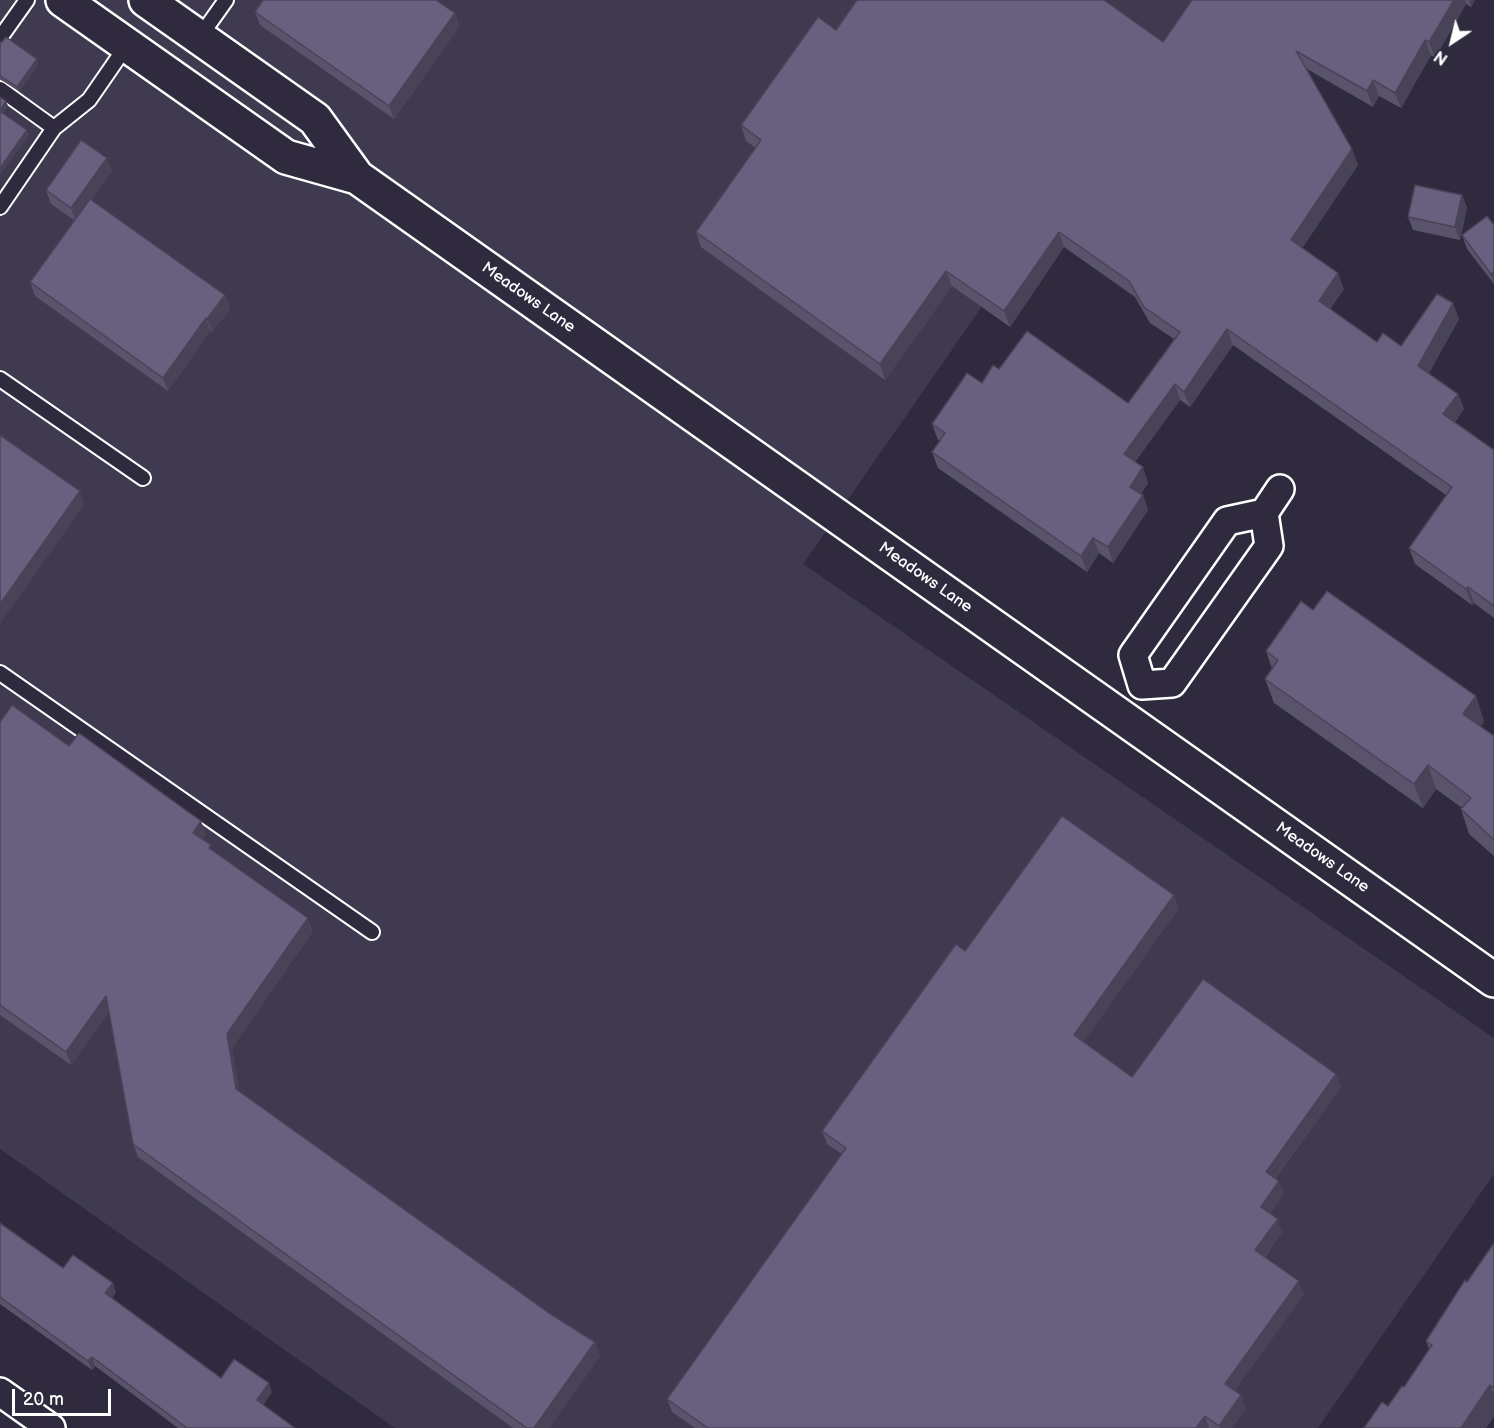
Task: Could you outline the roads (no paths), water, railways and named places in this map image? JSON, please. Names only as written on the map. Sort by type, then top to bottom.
[{"type":"street","name":"Meadows Lane","points":[[63,0],[286,157],[357,177]]},
{"type":"street","name":"Meadows Lane","points":[[146,0],[315,119],[357,177],[1494,980]]},
{"type":"street","points":[[1120,716],[1142,685],[1172,682],[1269,546],[1264,513],[1280,489]]},
{"type":"street","points":[[1142,685],[1133,655],[1227,521],[1264,513]]},
{"type":"street","points":[[0,1392],[51,1428]]},
{"type":"lane","points":[[0,38],[27,0]]},
{"type":"lane","points":[[199,38],[226,0]]},
{"type":"lane","points":[[0,207],[54,128],[89,99],[127,45]]},
{"type":"lane","points":[[0,89],[54,128]]},
{"type":"lane","points":[[0,379],[143,478]]},
{"type":"lane","points":[[0,673],[372,932]]}]
